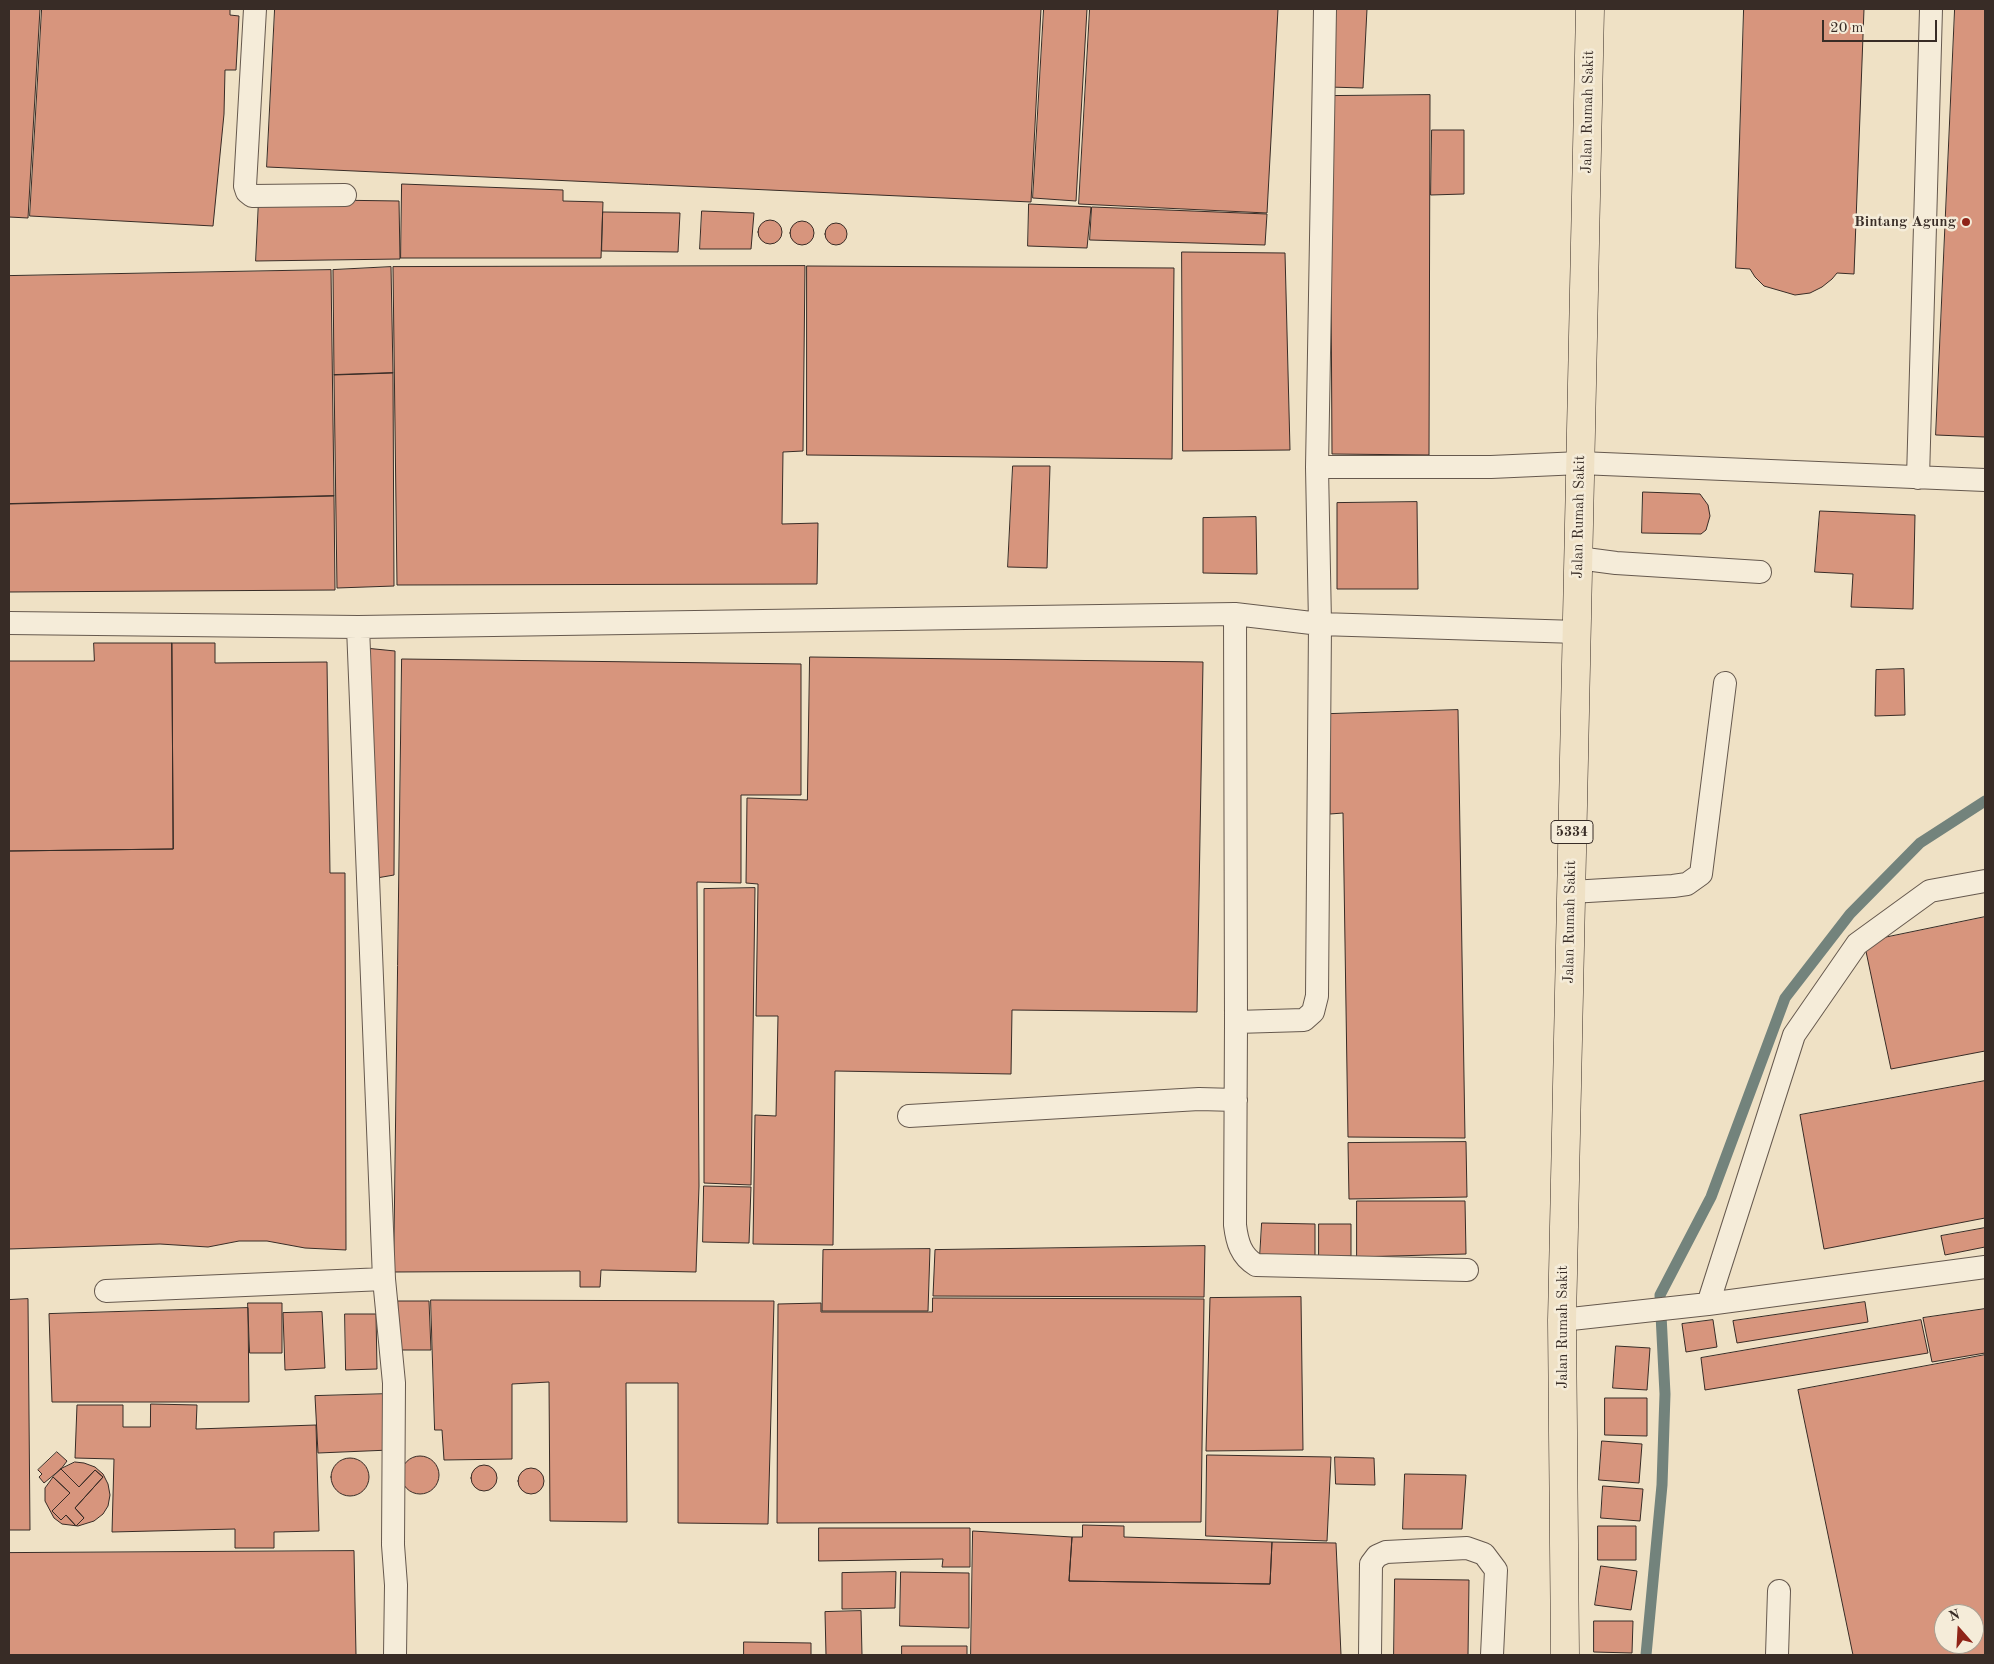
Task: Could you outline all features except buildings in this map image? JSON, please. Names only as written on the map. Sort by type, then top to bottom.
[{"type":"main road","name":"Jalan Rumah Sakit","points":[[1564,1655],[1562,1320],[1590,9]]},
{"type":"lane","points":[[255,9],[245,186],[247,192],[252,196],[345,194]]},
{"type":"lane","points":[[1236,1022],[1304,1020],[1314,1012],[1317,996],[1320,624],[1317,467],[1325,9]]},
{"type":"lane","points":[[1918,478],[1930,9]]},
{"type":"lane","points":[[1317,467],[1491,467],[1580,463],[1985,480]]},
{"type":"lane","points":[[1578,558],[1616,563],[1760,572]]},
{"type":"lane","points":[[1235,614],[1236,1237],[1246,1259],[1256,1264],[1468,1270]]},
{"type":"lane","points":[[9,623],[358,627],[1235,614],[1320,624],[1577,632]]},
{"type":"lane","points":[[358,627],[384,1279],[394,1383],[396,1655]]},
{"type":"lane","points":[[1571,892],[1672,886],[1686,884],[1701,874],[1725,683]]},
{"type":"lane","points":[[1708,1304],[1794,1035],[1857,944],[1930,891],[1985,881]]},
{"type":"lane","points":[[909,1116],[1199,1099],[1236,1100]]},
{"type":"lane","points":[[1562,1320],[1708,1304],[1985,1267]]},
{"type":"lane","points":[[106,1291],[384,1279]]},
{"type":"lane","points":[[1370,1655],[1371,1564],[1377,1556],[1386,1552],[1467,1548],[1484,1554],[1496,1570],[1492,1655]]},
{"type":"lane","points":[[1778,1655],[1779,1591]]},
{"type":"waterway","points":[[1646,1655],[1662,1485],[1665,1394],[1660,1295],[1711,1197],[1785,998],[1850,914],[1920,843],[1985,801]]},
{"type":"place","name":"Bintang Agung","points":[[1966,222]]}]
